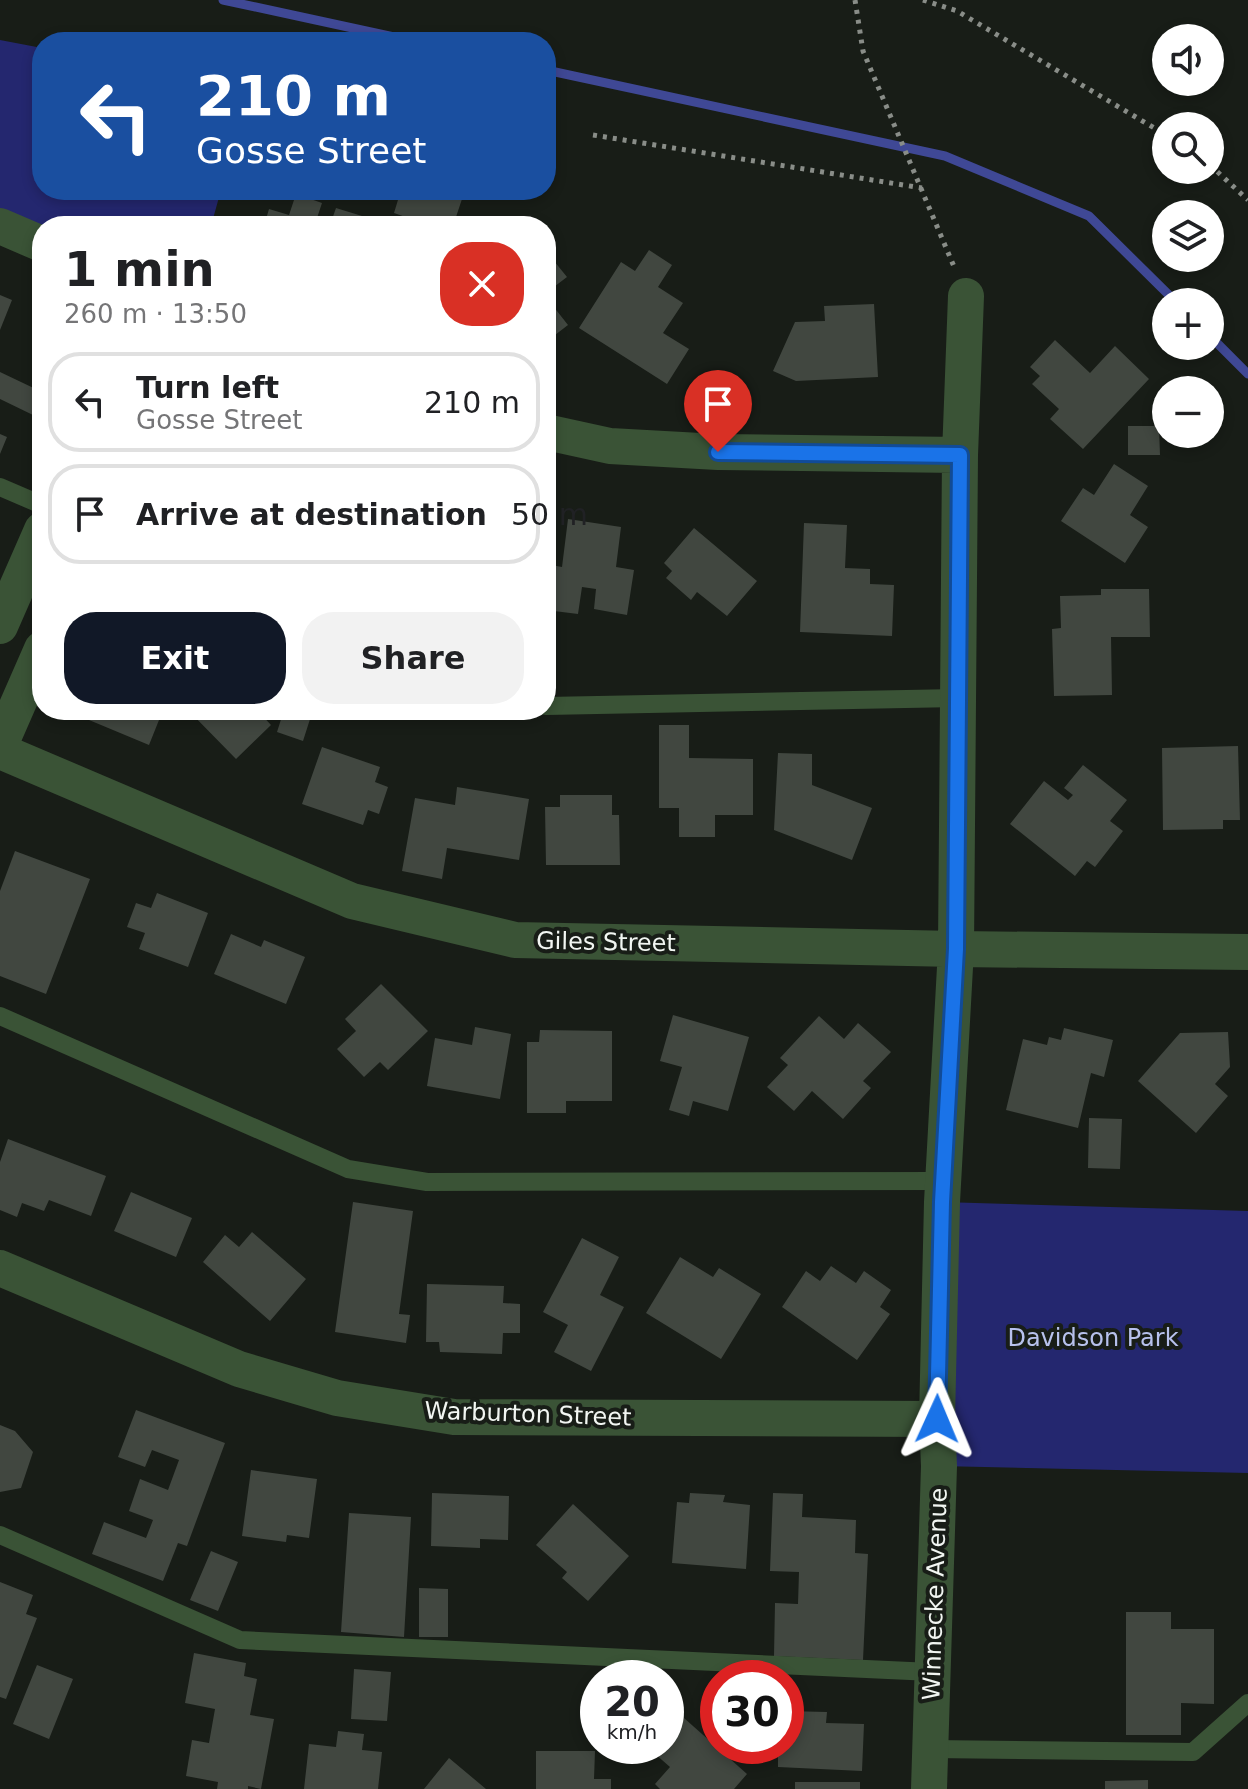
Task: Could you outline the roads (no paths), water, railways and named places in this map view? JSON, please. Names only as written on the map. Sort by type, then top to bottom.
[{"type":"street","points":[[0,226],[32,240]]},
{"type":"street","name":"Winnecke Avenue","points":[[929,1789],[939,1466],[937,1419],[942,1202],[956,949],[960,455],[966,296]]},
{"type":"street","points":[[556,434],[610,446],[718,452],[960,455]]},
{"type":"street","points":[[0,626],[32,553]]},
{"type":"street","points":[[0,748],[32,673]]},
{"type":"street","name":"Giles Street","points":[[0,748],[352,901],[515,940],[1248,952]]},
{"type":"street","name":"Warburton Street","points":[[0,1268],[239,1369],[337,1398],[454,1417],[937,1419]]},
{"type":"lane","points":[[0,487],[32,501]]},
{"type":"lane","points":[[556,706],[958,698]]},
{"type":"lane","points":[[0,1016],[348,1169],[427,1182],[944,1181]]},
{"type":"lane","points":[[0,1535],[240,1640],[932,1672]]},
{"type":"lane","points":[[930,1749],[1193,1752],[1248,1703]]},
{"type":"waterway","points":[[223,0],[371,32]]},
{"type":"waterway","points":[[556,72],[945,156],[1089,216],[1162,288]]},
{"type":"waterway","points":[[1224,350],[1248,374]]},
{"type":"park label","name":"Davidson Park","points":[[1093,1338]]}]
